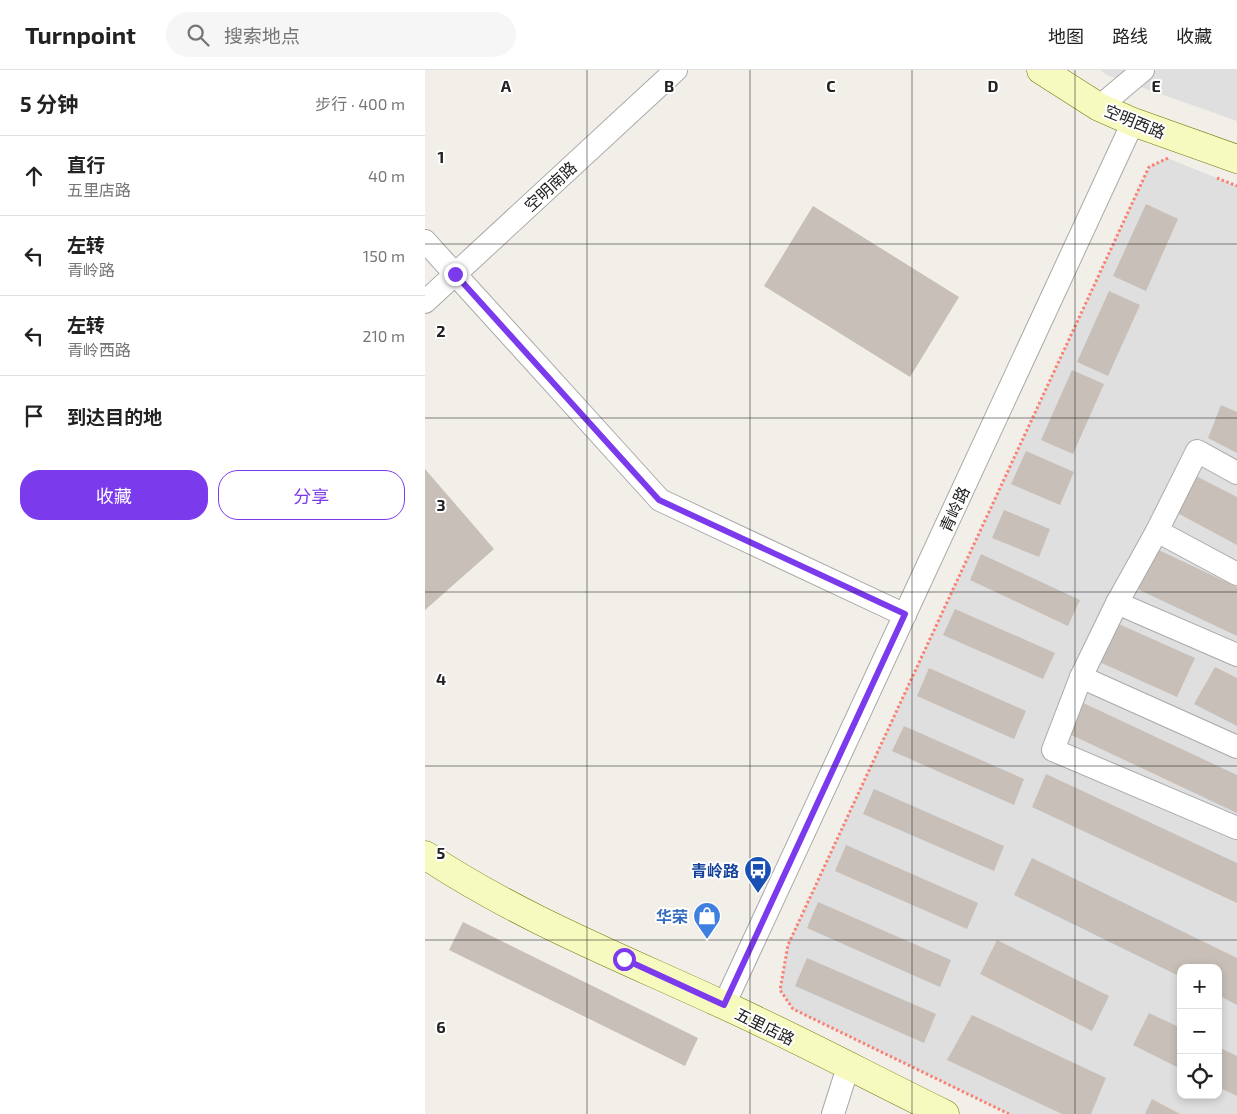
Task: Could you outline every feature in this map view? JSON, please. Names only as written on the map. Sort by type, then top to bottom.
[{"type":"main road","name":"空明西路","points":[[1041,70],[1099,107],[1133,122],[1237,159]]},
{"type":"main road","name":"五里店路","points":[[425,855],[456,876],[533,917],[724,1005],[945,1114]]},
{"type":"street","name":"空明南路","points":[[425,302],[676,70]]},
{"type":"street","points":[[1099,107],[1143,70]]},
{"type":"street","name":"青岭路","points":[[724,1005],[1133,122]]},
{"type":"street","points":[[425,241],[659,500],[905,614]]},
{"type":"street","points":[[1237,473],[1197,451],[1081,676],[1053,750],[1237,828]]},
{"type":"street","points":[[1157,531],[1237,574]]},
{"type":"street","points":[[1117,603],[1237,655]]},
{"type":"street","points":[[1081,676],[1237,748]]},
{"type":"street","points":[[833,1114],[848,1066]]},
{"type":"path","points":[[1009,1114],[793,1009],[781,990],[788,944],[1149,167],[1167,158],[1176,162]]},
{"type":"path","points":[[1211,176],[1237,186]]},
{"type":"shaded area","points":[[1100,70],[1237,70],[1237,121],[1107,75]]},
{"type":"shaded area","points":[[1167,158],[1237,186],[1237,1114],[1009,1114],[793,1009],[780,990],[788,945],[1149,167]]},
{"type":"building","points":[[1146,204],[1178,219],[1146,291],[1113,276]]},
{"type":"building","points":[[813,206],[959,297],[910,377],[764,286]]},
{"type":"building","points":[[1109,291],[1140,305],[1108,376],[1077,362]]},
{"type":"building","points":[[1072,370],[1104,384],[1073,454],[1041,440]]},
{"type":"building","points":[[1221,405],[1237,412],[1237,453],[1208,438]]},
{"type":"building","points":[[1026,451],[1074,472],[1060,505],[1011,484]]},
{"type":"building","points":[[425,469],[494,549],[425,610]]},
{"type":"building","points":[[1190,473],[1237,497],[1237,545],[1170,509]]},
{"type":"building","points":[[1004,510],[1050,529],[1039,557],[992,538]]},
{"type":"building","points":[[1150,546],[1237,587],[1237,636],[1131,586]]},
{"type":"building","points":[[981,554],[1080,600],[1068,626],[970,580]]},
{"type":"building","points":[[955,609],[1055,653],[1043,679],[943,635]]},
{"type":"building","points":[[1112,621],[1195,658],[1177,697],[1095,660]]},
{"type":"building","points":[[1215,667],[1237,678],[1237,726],[1194,704]]},
{"type":"building","points":[[929,668],[1026,711],[1014,739],[917,696]]},
{"type":"building","points":[[1077,700],[1237,775],[1237,813],[1063,731]]},
{"type":"building","points":[[904,726],[1024,779],[1014,805],[892,751]]},
{"type":"building","points":[[1046,774],[1237,863],[1237,903],[1032,807]]},
{"type":"building","points":[[874,789],[1004,846],[994,871],[863,814]]},
{"type":"building","points":[[846,845],[978,903],[967,929],[835,871]]},
{"type":"building","points":[[1032,858],[1237,958],[1237,1005],[1222,997],[1222,964],[1177,964],[1177,975],[1014,895]]},
{"type":"building","points":[[818,902],[951,960],[940,987],[807,928]]},
{"type":"building","points":[[463,922],[698,1038],[685,1066],[449,950]]},
{"type":"building","points":[[997,940],[1109,996],[1092,1031],[980,974]]},
{"type":"building","points":[[807,958],[936,1014],[924,1043],[795,986]]},
{"type":"building","points":[[1149,1013],[1177,1026],[1177,1067],[1133,1045]]},
{"type":"building","points":[[972,1015],[1106,1078],[1091,1114],[1062,1114],[947,1060]]},
{"type":"building","points":[[1222,1049],[1237,1056],[1237,1096],[1222,1089]]},
{"type":"building","points":[[1152,1099],[1180,1114],[1145,1114]]},
{"type":"place","name":"青岭路","points":[[758,894]]},
{"type":"place","name":"华荣","points":[[707,940]]},
{"type":"route","points":[[455,274],[659,500],[905,614],[724,1005],[624,959]]}]
